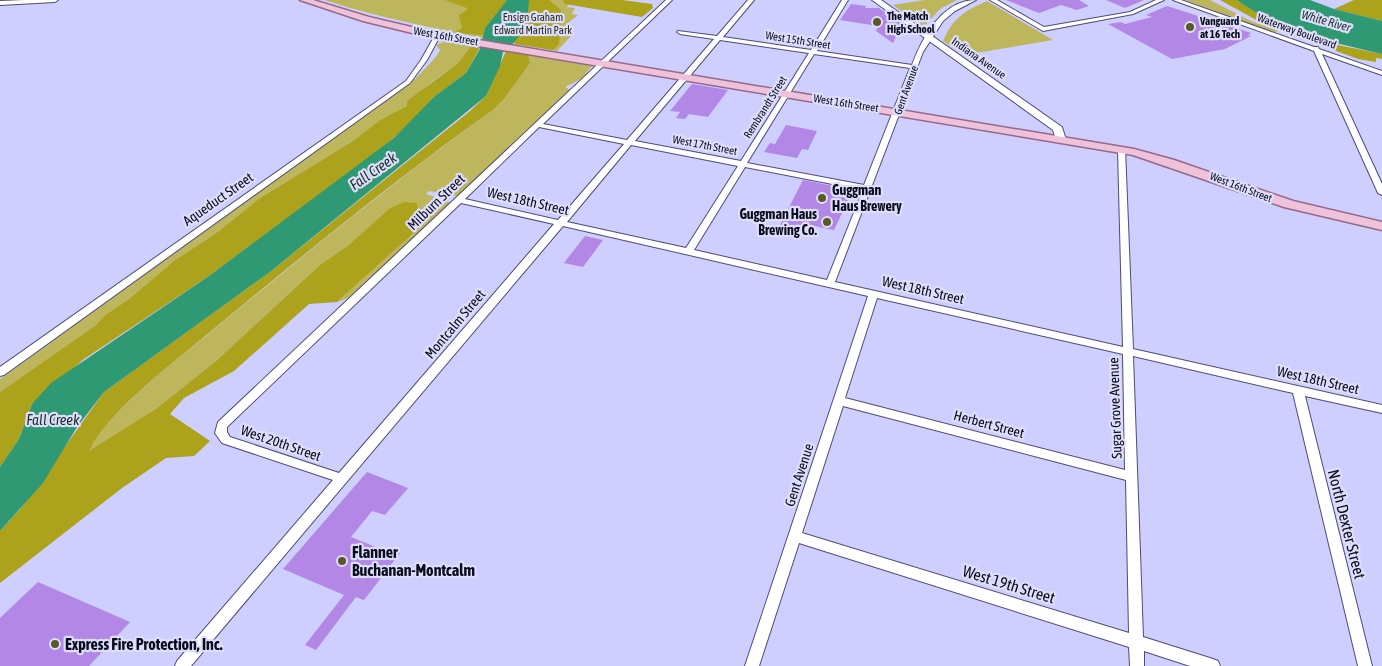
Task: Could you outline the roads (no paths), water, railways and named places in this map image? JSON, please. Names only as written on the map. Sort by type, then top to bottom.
[{"type":"main road","name":"West 16th Street","points":[[304,0],[363,18],[437,36],[1122,150],[1190,167],[1285,203],[1329,215],[1382,226]]},
{"type":"main road","name":"Indiana Avenue","points":[[876,0],[1058,129],[1061,140]]},
{"type":"street","points":[[0,3],[55,0]]},
{"type":"street","name":"Milburn Street","points":[[222,425],[669,0]]},
{"type":"street","name":"Montcalm Street","points":[[182,666],[751,0]]},
{"type":"street","name":"Rembrandt Street","points":[[688,252],[845,0]]},
{"type":"street","name":"Gent Avenue","points":[[830,284],[914,67],[928,38],[945,13],[973,0]]},
{"type":"street","points":[[993,0],[1043,28],[1131,13],[1161,0]]},
{"type":"street","name":"Waterway Boulevard","points":[[1176,0],[1316,48],[1382,73]]},
{"type":"street","name":"West 15th Street","points":[[680,32],[914,67]]},
{"type":"street","name":"Aqueduct Street","points":[[0,372],[408,82],[424,60],[437,36]]},
{"type":"street","points":[[1316,48],[1382,193]]},
{"type":"street","name":"West 17th Street","points":[[538,125],[867,188]]},
{"type":"street","name":"Sugar Grove Avenue","points":[[1122,150],[1137,666]]},
{"type":"street","name":"West 18th Street","points":[[459,200],[1382,409]]},
{"type":"street","name":"Gent Avenue","points":[[752,666],[874,293]]},
{"type":"street","name":"North Dexter Street","points":[[1298,390],[1365,666]]},
{"type":"street","name":"Herbert Street","points":[[839,401],[1132,477]]},
{"type":"street","name":"West 20th Street","points":[[222,425],[221,433],[226,440],[343,479]]},
{"type":"street","name":"West 19th Street","points":[[795,536],[1213,666]]},
{"type":"water","name":"Fall Creek","points":[[507,0],[529,0],[527,16],[519,36],[503,52],[500,66],[486,96],[270,272],[104,392],[77,427],[43,483],[0,531],[0,467],[19,439],[32,404],[51,383],[209,276],[394,138],[435,96],[466,73],[480,49],[485,28]]},
{"type":"water","name":"White River","points":[[1237,0],[1310,0],[1334,9],[1382,21],[1382,54],[1325,40],[1288,28],[1253,11]]},
{"type":"place","name":"The Match High School","points":[[877,22]]},
{"type":"place","name":"Vanguard at 16 Tech","points":[[1190,27]]},
{"type":"place","name":"Guggman Haus Brewery","points":[[822,198]]},
{"type":"place","name":"Guggman Haus Brewing Co.","points":[[827,222]]},
{"type":"place","name":"Flanner Buchanan-Montcalm","points":[[342,561]]},
{"type":"place","name":"Express Fire Protection, Inc.","points":[[55,644]]},
{"type":"park label","name":"Ensign Graham Edward Martin Park","points":[[533,23]]}]
